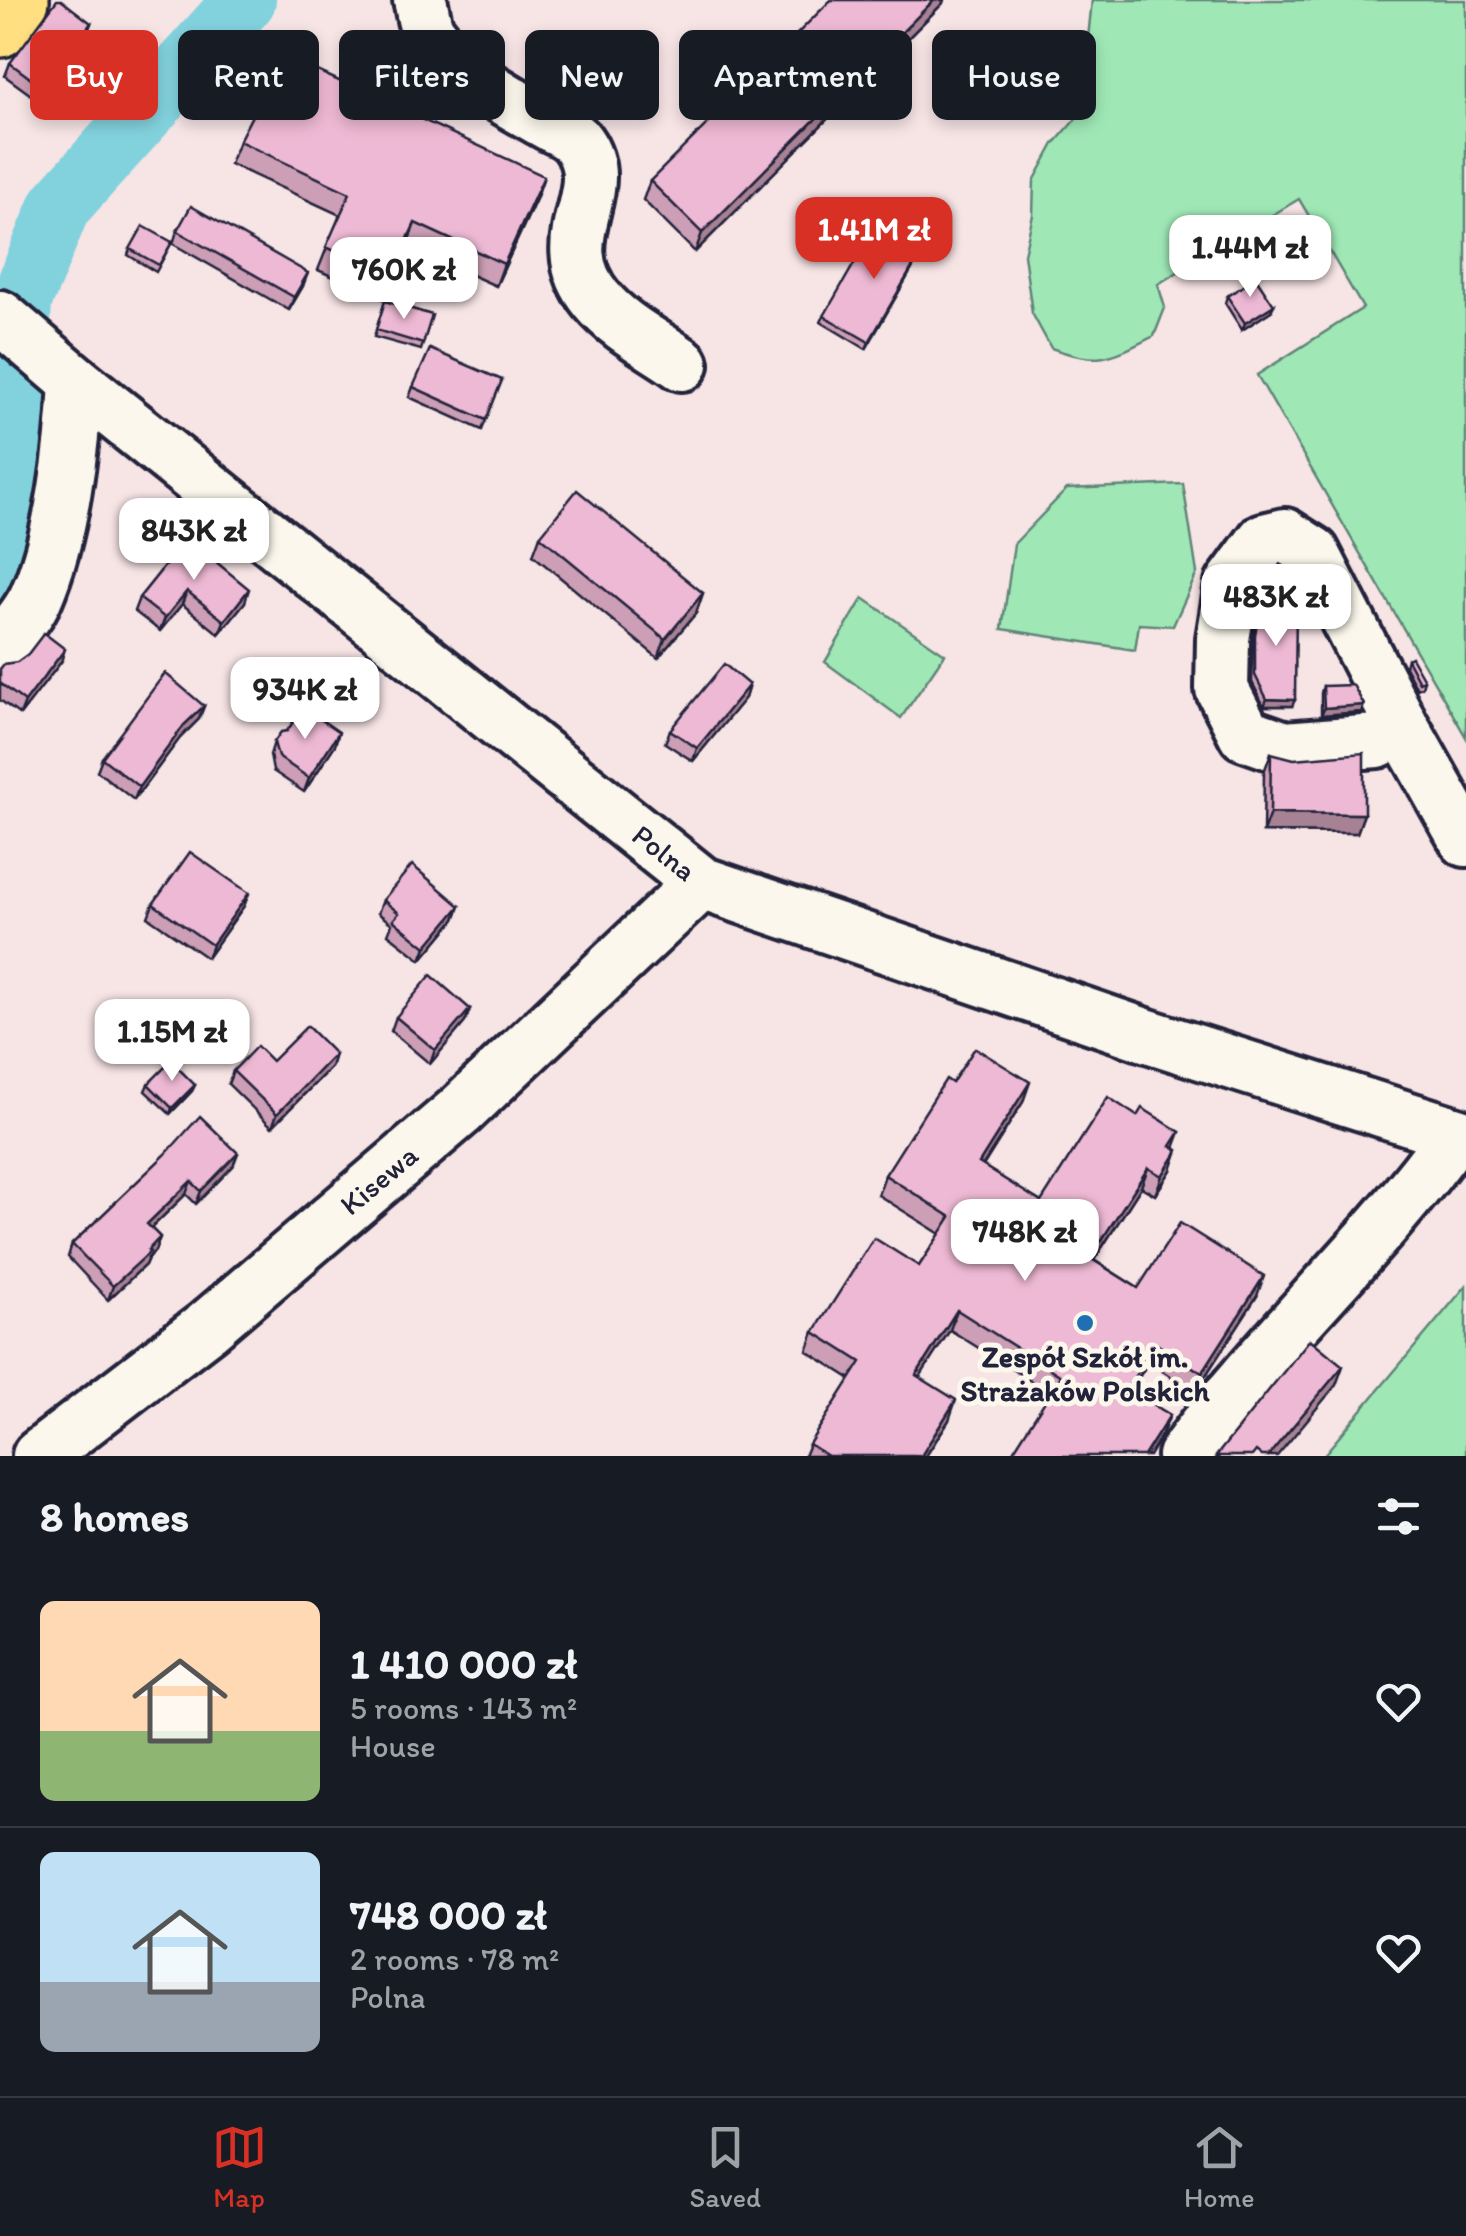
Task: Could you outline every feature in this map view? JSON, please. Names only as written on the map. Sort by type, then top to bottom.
[{"type":"main road","points":[[0,29],[21,0]]},
{"type":"street","points":[[420,0],[428,34],[460,68],[573,136],[588,158],[590,186],[576,238],[579,270],[596,299],[617,320],[682,364]]},
{"type":"street","name":"Polna","points":[[0,317],[701,883],[1145,1035],[1461,1136]]},
{"type":"street","points":[[0,648],[36,599],[58,522],[74,419],[62,370]]},
{"type":"street","points":[[1402,726],[1466,840]]},
{"type":"street","name":"Kisewa","points":[[41,1455],[207,1327],[460,1112],[701,883]]},
{"type":"street","points":[[1184,1456],[1200,1431],[1292,1324],[1461,1136]]},
{"type":"green space","points":[[1092,0],[1466,0],[1466,737],[1257,375],[1363,308],[1299,199],[1158,284],[1165,308],[1154,336],[1126,350],[1093,358],[1051,348],[1032,313],[1024,254],[1033,215],[1034,181],[1054,144],[1075,120],[1096,120],[1096,30],[1089,30]]},
{"type":"green space","points":[[1183,484],[1197,573],[1173,626],[1139,624],[1135,650],[1002,629],[1014,544],[1067,489]]},
{"type":"green space","points":[[863,598],[945,654],[901,718],[825,662]]},
{"type":"green space","points":[[1466,1286],[1466,1456],[1323,1456]]},
{"type":"building","points":[[57,0],[91,23],[86,30],[35,30]]},
{"type":"building","points":[[831,0],[934,0],[904,30],[801,30]]},
{"type":"building","points":[[30,36],[30,78],[10,63]]},
{"type":"building","points":[[319,72],[339,81],[339,120],[423,120],[544,176],[504,264],[415,223],[391,276],[326,247],[350,193],[239,141],[250,120],[319,120]]},
{"type":"building","points":[[711,120],[815,120],[702,233],[650,181]]},
{"type":"building","points":[[191,206],[308,273],[294,297],[177,231]]},
{"type":"building","points":[[878,222],[923,249],[869,342],[824,316]]},
{"type":"building","points":[[143,226],[172,242],[159,265],[130,249]]},
{"type":"building","points":[[1256,278],[1274,305],[1245,323],[1227,296]]},
{"type":"building","points":[[385,301],[432,315],[423,344],[376,330]]},
{"type":"building","points":[[430,349],[502,380],[486,420],[413,387]]},
{"type":"building","points":[[577,490],[703,593],[665,639],[540,536]]},
{"type":"building","points":[[187,538],[249,589],[224,621],[187,591],[165,618],[139,598]]},
{"type":"building","points":[[1261,601],[1296,601],[1295,700],[1267,699],[1255,675],[1255,635]]},
{"type":"building","points":[[44,633],[65,649],[25,702],[0,683],[0,669],[28,654]]},
{"type":"building","points":[[1411,657],[1424,680],[1419,682],[1407,659]]},
{"type":"building","points":[[724,664],[749,685],[697,748],[670,730]]},
{"type":"building","points":[[165,673],[204,706],[184,725],[139,787],[102,758]]},
{"type":"building","points":[[1353,685],[1364,705],[1324,708],[1323,686]]},
{"type":"building","points":[[303,707],[339,732],[309,778],[278,757],[274,742]]},
{"type":"building","points":[[1271,753],[1294,759],[1364,753],[1364,814],[1270,813]]},
{"type":"building","points":[[190,852],[249,893],[212,945],[153,904]]},
{"type":"building","points":[[412,865],[460,906],[426,947],[393,920],[399,913],[383,900]]},
{"type":"building","points":[[431,975],[470,1009],[435,1050],[396,1017]]},
{"type":"building","points":[[307,1026],[335,1054],[277,1114],[233,1071],[257,1046],[272,1061]]},
{"type":"building","name":"Zespół Szkół im. Strażaków Polskich","points":[[975,1048],[1030,1082],[979,1163],[1041,1202],[1108,1097],[1137,1116],[1142,1108],[1180,1132],[1171,1146],[1178,1150],[1162,1176],[1148,1168],[1090,1258],[1138,1288],[1180,1223],[1264,1276],[1202,1373],[1155,1343],[1127,1389],[1170,1415],[1144,1456],[1010,1456],[1061,1376],[957,1310],[916,1375],[956,1400],[921,1456],[828,1456],[809,1444],[861,1362],[814,1332],[874,1238],[919,1266],[951,1217],[885,1175],[946,1079],[952,1083]]},
{"type":"building","points":[[171,1061],[195,1085],[172,1108],[148,1084]]},
{"type":"building","points":[[200,1116],[238,1153],[201,1191],[191,1181],[147,1224],[160,1237],[150,1252],[113,1286],[72,1244]]},
{"type":"building","points":[[1310,1339],[1343,1366],[1268,1456],[1256,1451],[1252,1456],[1216,1456]]},
{"type":"waterway","name":"Kisewa","points":[[0,583],[7,572],[19,512],[16,407],[21,301],[60,206],[245,0]]},
{"type":"place","name":"Zespół Szkół im. Strażaków Polskich","points":[[1085,1323]]}]
